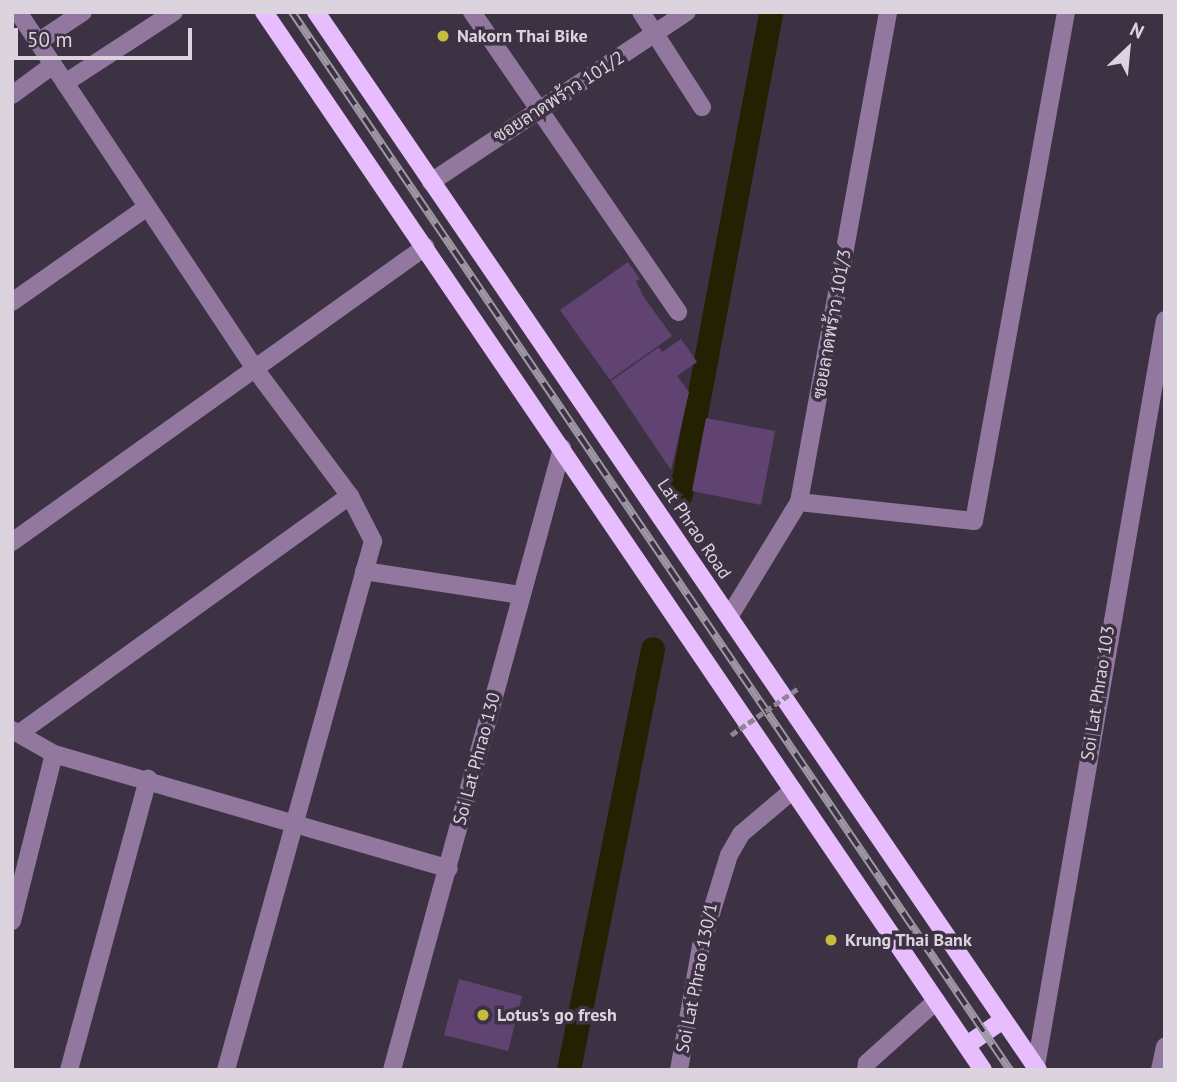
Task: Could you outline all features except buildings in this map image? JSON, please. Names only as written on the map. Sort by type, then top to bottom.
[{"type":"main road","points":[[264,12],[983,1070]]},
{"type":"main road","name":"Lat Phrao Road","points":[[316,12],[1035,1068]]},
{"type":"main road","points":[[967,1045],[1003,1020]]},
{"type":"street","points":[[18,12],[255,369],[350,496],[373,541],[226,1070]]},
{"type":"street","points":[[38,42],[83,12]]},
{"type":"street","points":[[65,83],[174,12]]},
{"type":"street","points":[[472,12],[678,312]]},
{"type":"street","points":[[641,12],[702,107]]},
{"type":"street","name":"ซอยลาดพร้าว 101/2","points":[[431,183],[540,108],[656,36],[687,12]]},
{"type":"street","name":"ซอยลาดพร้าว 101/3","points":[[729,617],[799,502],[888,12]]},
{"type":"street","points":[[799,502],[974,521],[1066,12]]},
{"type":"street","points":[[12,95],[53,65]]},
{"type":"street","points":[[12,302],[147,207]]},
{"type":"street","points":[[12,542],[425,247]]},
{"type":"street","name":"Soi Lat Phrao 103","points":[[1035,1068],[1165,320]]},
{"type":"street","name":"Soi Lat Phrao 130","points":[[392,1070],[562,448]]},
{"type":"street","points":[[350,496],[17,731],[54,754],[148,779],[293,825],[449,869]]},
{"type":"street","points":[[364,571],[520,595]]},
{"type":"street","points":[[12,921],[54,754]]},
{"type":"street","points":[[69,1070],[148,779]]},
{"type":"street","name":"Soi Lat Phrao 130/1","points":[[679,1070],[701,946],[729,855],[741,834],[793,790]]},
{"type":"street","points":[[866,1070],[867,1063],[936,1001]]},
{"type":"street","points":[[1160,1070],[1165,1047]]},
{"type":"path","points":[[731,735],[800,687]]},
{"type":"waterway","points":[[681,495],[771,12]]},
{"type":"waterway","points":[[569,1070],[653,649]]},
{"type":"railway","points":[[292,12],[1010,1070]]},
{"type":"place","name":"Nakorn Thai Bike","points":[[443,36]]},
{"type":"place","name":"Krung Thai Bank","points":[[831,940]]},
{"type":"place","name":"Lotus's go fresh","points":[[483,1015]]}]
